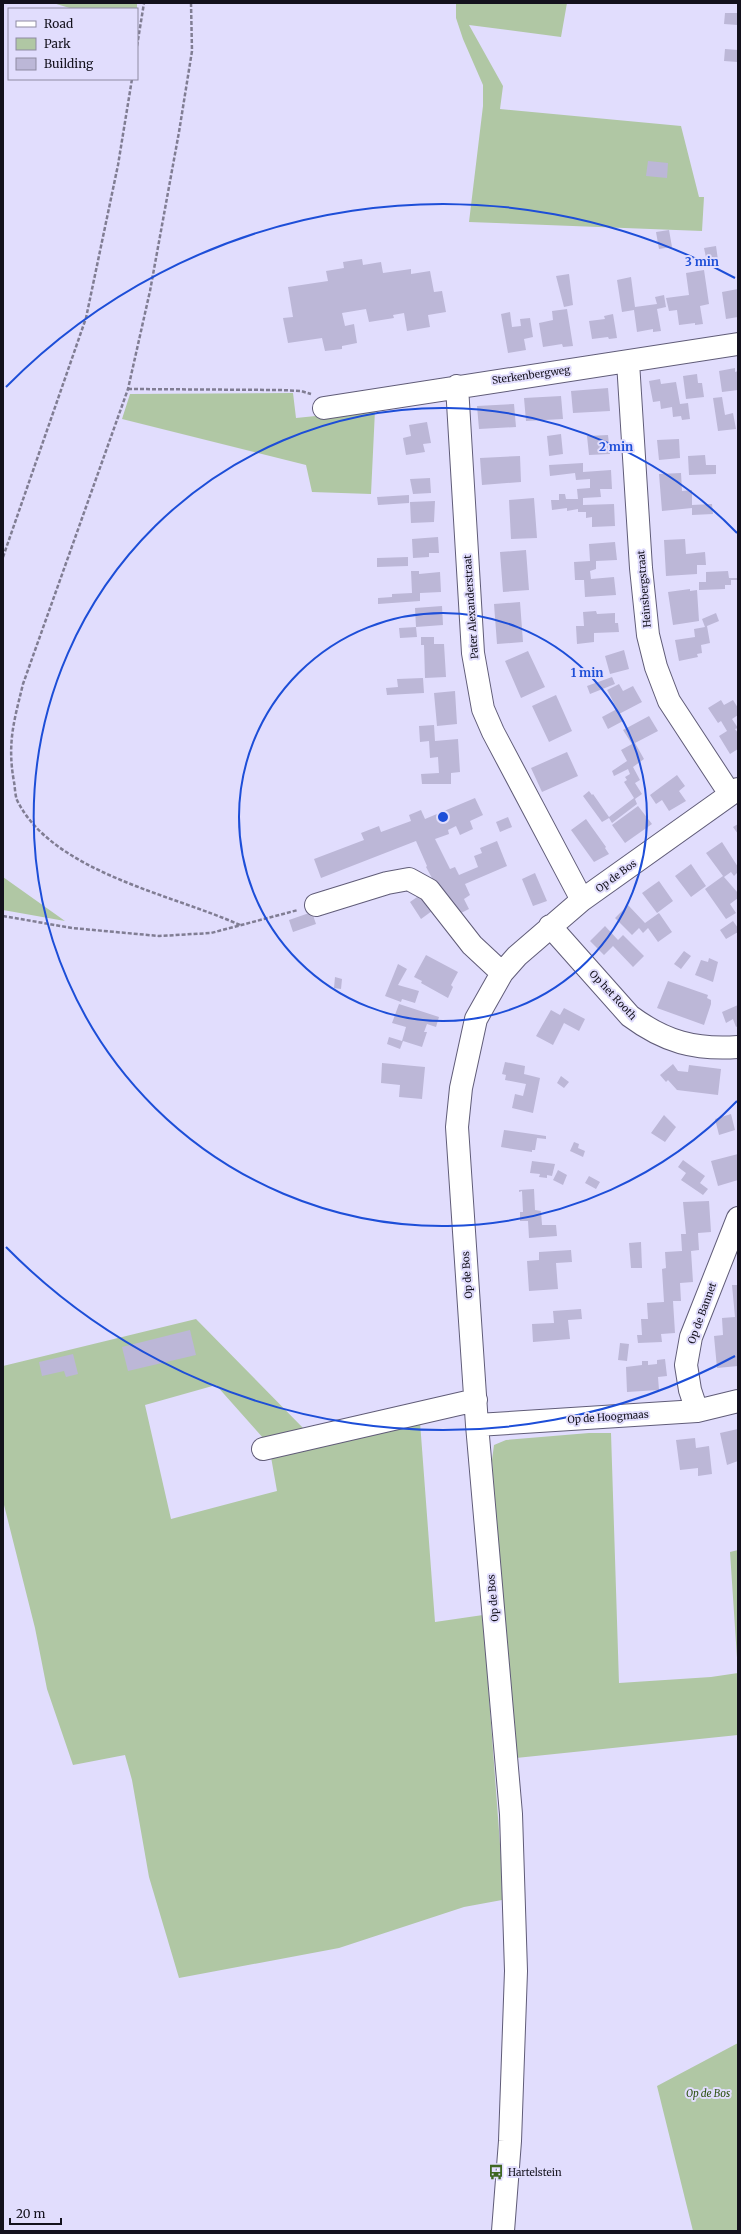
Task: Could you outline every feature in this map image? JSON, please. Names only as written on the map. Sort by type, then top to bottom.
[{"type":"street","name":"Sterkenbergweg","points":[[324,408],[457,386],[628,362],[738,344]]},
{"type":"street","name":"Heinsbergstraat","points":[[628,362],[641,568],[648,635],[656,667],[669,701],[734,792]]},
{"type":"street","name":"Pater Alexanderstraat","points":[[457,386],[473,653],[483,709],[582,900]]},
{"type":"street","name":"Op de Bos","points":[[502,2231],[510,2141],[516,1971],[512,1830],[477,1425],[457,1127],[462,1081],[476,1019],[502,973],[550,926],[582,900],[734,792]]},
{"type":"street","points":[[316,905],[387,883],[408,879],[429,890],[472,945],[502,973]]},
{"type":"street","name":"Op het Rooth","points":[[550,926],[630,1016],[644,1026],[676,1042],[719,1049],[738,1047]]},
{"type":"street","name":"Op de Bannet","points":[[697,1411],[690,1390],[686,1365],[691,1337],[738,1218]]},
{"type":"street","points":[[263,1449],[476,1400]]},
{"type":"street","name":"Op de Hoogmaas","points":[[477,1425],[697,1411],[738,1401]]},
{"type":"path","points":[[138,40],[144,3]]},
{"type":"path","points":[[191,3],[192,51],[184,102],[150,291],[128,389],[23,684],[11,730],[10,761],[17,799],[38,830],[59,848],[113,877],[214,913],[240,925]]},
{"type":"path","points":[[3,557],[86,318],[118,165],[132,80]]},
{"type":"path","points":[[128,389],[301,391],[315,395],[324,408]]},
{"type":"path","points":[[3,916],[72,928],[159,936],[211,933],[316,905]]},
{"type":"green space","points":[[53,3],[137,3],[137,8],[70,8]]},
{"type":"green space","points":[[456,3],[567,3],[561,37],[469,25],[503,86],[500,109],[681,126],[699,197],[704,197],[702,231],[469,222],[483,106],[483,85],[463,39],[456,18]]},
{"type":"green space","points":[[293,393],[296,418],[375,410],[371,494],[312,492],[306,465],[122,419],[130,394]]},
{"type":"green space","points":[[3,877],[65,921],[3,910]]},
{"type":"green space","points":[[196,1319],[305,1430],[264,1439],[216,1385],[145,1405],[171,1519],[277,1491],[271,1457],[420,1422],[435,1622],[483,1615],[501,1858],[502,1900],[464,1907],[339,1948],[179,1978],[149,1877],[132,1780],[125,1755],[73,1765],[47,1689],[35,1628],[3,1501],[3,1366]]},
{"type":"green space","points":[[589,1433],[611,1433],[619,1683],[711,1677],[738,1673],[738,1735],[516,1758],[494,1489],[492,1460],[494,1445],[506,1440]]},
{"type":"green space","points":[[738,1550],[738,1673],[730,1552]]},
{"type":"green space","points":[[738,2043],[738,2231],[693,2231],[657,2086]]},
{"type":"building","points":[[725,13],[738,13],[738,25],[724,24]]},
{"type":"building","points":[[725,49],[738,50],[738,62],[724,61]]},
{"type":"building","points":[[648,161],[668,163],[667,178],[646,176]]},
{"type":"building","points":[[669,230],[672,247],[659,249],[656,232]]},
{"type":"building","points":[[716,246],[718,260],[707,262],[704,248]]},
{"type":"building","points":[[362,259],[363,265],[381,262],[383,273],[411,269],[411,274],[430,271],[434,292],[442,291],[446,312],[428,315],[430,327],[407,331],[404,313],[393,315],[394,318],[369,322],[366,309],[342,313],[345,326],[354,324],[357,343],[342,346],[342,349],[325,351],[322,338],[288,343],[283,318],[293,317],[288,287],[328,281],[326,271],[344,268],[343,262]]},
{"type":"building","points":[[704,270],[709,304],[700,306],[703,324],[695,325],[695,323],[679,325],[677,310],[669,311],[666,298],[689,295],[686,273]]},
{"type":"building","points":[[569,274],[573,305],[564,307],[556,276]]},
{"type":"building","points":[[631,277],[635,307],[657,304],[655,297],[664,295],[666,307],[657,309],[661,331],[653,332],[653,329],[637,332],[634,310],[622,312],[617,280]]},
{"type":"building","points":[[738,289],[738,317],[726,319],[722,292]]},
{"type":"building","points":[[567,309],[573,346],[563,347],[562,344],[543,347],[539,323],[553,320],[552,311]]},
{"type":"building","points":[[510,312],[512,327],[521,326],[520,319],[530,318],[533,337],[524,339],[526,350],[508,353],[501,314]]},
{"type":"building","points":[[613,314],[617,338],[609,339],[608,337],[592,339],[589,321],[605,319],[604,316]]},
{"type":"building","points":[[735,368],[735,372],[738,371],[738,390],[722,392],[719,371]]},
{"type":"building","points":[[697,374],[698,383],[702,383],[704,397],[686,399],[683,376]]},
{"type":"building","points":[[660,379],[661,384],[676,382],[680,404],[688,403],[690,419],[682,420],[681,416],[673,417],[672,407],[661,409],[660,401],[653,402],[649,381]]},
{"type":"building","points":[[608,388],[610,411],[573,413],[571,391]]},
{"type":"building","points":[[561,396],[563,419],[526,421],[524,398]]},
{"type":"building","points":[[722,397],[725,415],[733,413],[736,429],[718,431],[713,398]]},
{"type":"building","points":[[514,404],[516,427],[479,429],[477,406]]},
{"type":"building","points":[[427,422],[431,443],[423,444],[425,452],[406,455],[403,438],[411,436],[409,425]]},
{"type":"building","points":[[561,434],[563,454],[549,456],[547,436]]},
{"type":"building","points":[[608,435],[610,454],[589,455],[587,436]]},
{"type":"building","points":[[679,439],[680,458],[659,460],[657,440]]},
{"type":"building","points":[[705,455],[706,465],[716,465],[716,474],[689,475],[688,456]]},
{"type":"building","points":[[520,456],[521,482],[482,485],[480,458]]},
{"type":"building","points":[[583,463],[583,472],[611,470],[612,489],[600,489],[601,497],[583,498],[583,505],[614,504],[615,526],[592,527],[592,517],[586,518],[586,512],[578,512],[578,509],[567,511],[567,508],[552,510],[551,500],[559,500],[559,494],[565,494],[566,499],[578,499],[577,489],[590,488],[590,479],[576,480],[575,473],[550,476],[549,465]]},
{"type":"building","points":[[681,473],[682,491],[692,490],[692,505],[712,504],[713,514],[692,515],[692,508],[662,511],[659,474]]},
{"type":"building","points":[[430,478],[431,493],[413,494],[410,479]]},
{"type":"building","points":[[409,495],[409,503],[378,505],[377,497]]},
{"type":"building","points":[[534,498],[537,538],[511,539],[509,500]]},
{"type":"building","points":[[435,501],[434,522],[411,523],[410,502]]},
{"type":"building","points":[[438,537],[439,553],[429,553],[429,557],[413,558],[412,539]]},
{"type":"building","points":[[685,539],[686,554],[705,552],[706,565],[697,565],[697,574],[666,576],[664,540]]},
{"type":"building","points":[[615,542],[617,560],[596,561],[596,569],[590,571],[591,579],[614,577],[616,595],[585,597],[584,580],[575,580],[574,562],[590,561],[589,544]]},
{"type":"building","points":[[526,550],[529,590],[503,592],[500,552]]},
{"type":"building","points":[[408,557],[408,566],[377,567],[377,558]]},
{"type":"building","points":[[411,571],[419,571],[419,574],[440,572],[441,592],[420,593],[420,601],[378,604],[378,598],[392,597],[392,594],[412,593]]},
{"type":"building","points":[[728,571],[729,578],[737,578],[737,580],[731,580],[731,585],[725,585],[725,589],[699,590],[699,582],[706,582],[706,572]]},
{"type":"building","points":[[690,589],[690,591],[697,590],[699,621],[673,625],[668,592]]},
{"type":"building","points":[[520,602],[523,642],[497,644],[494,604]]},
{"type":"building","points":[[442,606],[443,625],[416,627],[415,608]]},
{"type":"building","points":[[596,611],[597,614],[615,613],[615,623],[618,623],[619,632],[594,633],[594,642],[577,644],[576,626],[584,626],[583,612]]},
{"type":"building","points":[[716,613],[719,621],[707,626],[710,643],[701,645],[702,653],[697,654],[698,657],[679,661],[675,640],[695,637],[694,629],[705,627],[702,619]]},
{"type":"building","points":[[416,627],[417,637],[400,638],[399,628]]},
{"type":"building","points":[[421,637],[434,637],[434,644],[444,644],[446,677],[425,678],[424,645],[421,645]]},
{"type":"building","points":[[624,650],[629,669],[610,674],[605,656]]},
{"type":"building","points":[[528,651],[545,687],[521,698],[505,661]]},
{"type":"building","points":[[612,677],[615,684],[590,694],[587,686]]},
{"type":"building","points":[[423,678],[424,693],[387,695],[386,688],[398,687],[397,679]]},
{"type":"building","points":[[619,684],[623,691],[633,686],[642,702],[619,714],[623,721],[608,729],[602,717],[617,709],[607,690]]},
{"type":"building","points":[[455,691],[457,724],[437,726],[434,693]]},
{"type":"building","points":[[556,695],[572,731],[549,742],[532,706]]},
{"type":"building","points":[[721,700],[724,705],[733,700],[738,708],[738,715],[732,719],[738,728],[735,729],[738,733],[738,749],[730,754],[719,736],[727,731],[721,721],[718,723],[708,708]]},
{"type":"building","points":[[649,716],[658,731],[635,743],[644,759],[633,767],[640,780],[635,783],[642,794],[635,799],[637,804],[612,823],[609,818],[602,822],[583,796],[589,791],[592,795],[593,794],[609,817],[634,798],[624,782],[627,780],[625,777],[630,774],[628,769],[614,776],[612,771],[627,761],[621,750],[632,744],[623,730]]},
{"type":"building","points":[[434,725],[435,741],[458,739],[460,772],[451,773],[451,784],[422,784],[421,774],[439,773],[438,757],[430,758],[429,741],[420,742],[419,726]]},
{"type":"building","points":[[567,752],[578,776],[542,792],[531,768]]},
{"type":"building","points":[[677,775],[685,786],[679,791],[686,801],[669,811],[662,800],[656,804],[650,795]]},
{"type":"building","points":[[475,798],[483,815],[470,821],[473,829],[460,835],[456,826],[448,830],[449,834],[435,839],[450,869],[455,867],[459,875],[478,867],[474,856],[482,853],[480,848],[497,841],[507,866],[465,884],[470,895],[464,899],[469,909],[453,917],[426,867],[427,866],[416,841],[321,878],[314,859],[364,840],[361,833],[379,826],[381,832],[411,821],[409,815],[421,810],[425,819]]},
{"type":"building","points":[[638,806],[652,824],[625,843],[612,825]]},
{"type":"building","points":[[508,817],[512,827],[500,832],[496,822]]},
{"type":"building","points":[[586,819],[606,847],[605,848],[609,854],[594,862],[571,830]]},
{"type":"building","points":[[738,824],[738,834],[733,827]]},
{"type":"building","points":[[722,842],[738,867],[738,872],[734,876],[731,872],[724,877],[738,893],[738,898],[730,904],[736,913],[726,919],[705,889],[723,876],[706,853]]},
{"type":"building","points":[[691,864],[706,886],[691,897],[675,876]]},
{"type":"building","points":[[535,873],[547,901],[533,906],[522,879]]},
{"type":"building","points":[[659,881],[673,901],[657,913],[642,893]]},
{"type":"building","points":[[420,895],[432,911],[421,919],[410,902]]},
{"type":"building","points":[[628,905],[645,923],[659,913],[672,932],[658,942],[648,928],[643,933],[639,928],[632,935],[615,918]]},
{"type":"building","points":[[312,912],[316,924],[293,932],[289,920]]},
{"type":"building","points":[[733,921],[738,928],[738,932],[726,939],[720,930]]},
{"type":"building","points":[[605,926],[618,940],[623,935],[644,956],[633,967],[613,946],[604,955],[590,941]]},
{"type":"building","points":[[684,951],[691,956],[681,969],[674,964]]},
{"type":"building","points":[[426,955],[458,972],[451,985],[453,987],[448,998],[421,983],[422,981],[414,977]]},
{"type":"building","points":[[709,958],[718,962],[713,982],[695,975],[701,960],[708,962]]},
{"type":"building","points":[[398,964],[407,969],[398,985],[419,991],[415,1003],[402,999],[401,1002],[385,996]]},
{"type":"building","points":[[335,977],[342,979],[341,989],[334,988]]},
{"type":"building","points":[[668,981],[708,995],[707,998],[711,1000],[711,1004],[704,1025],[657,1008]]},
{"type":"building","points":[[399,1004],[439,1017],[436,1027],[427,1024],[424,1032],[427,1032],[422,1047],[403,1041],[400,1049],[387,1044],[389,1037],[402,1041],[406,1027],[392,1023]]},
{"type":"building","points":[[738,1005],[738,1026],[736,1027],[733,1019],[726,1023],[722,1012]]},
{"type":"building","points":[[564,1008],[585,1019],[579,1031],[564,1023],[553,1045],[536,1036],[551,1010],[560,1015]]},
{"type":"building","points":[[505,1062],[525,1066],[524,1074],[540,1078],[533,1113],[512,1108],[515,1094],[523,1096],[526,1084],[505,1080],[506,1075],[502,1074]]},
{"type":"building","points":[[382,1063],[425,1067],[422,1099],[399,1097],[400,1085],[381,1083]]},
{"type":"building","points":[[673,1064],[678,1071],[688,1072],[689,1065],[721,1069],[718,1095],[677,1090],[668,1080],[666,1082],[660,1075]]},
{"type":"building","points":[[561,1076],[569,1082],[564,1088],[557,1083]]},
{"type":"building","points":[[731,1114],[735,1130],[719,1135],[715,1119]]},
{"type":"building","points":[[664,1115],[676,1127],[665,1142],[651,1133]]},
{"type":"building","points":[[504,1130],[546,1136],[546,1139],[537,1138],[535,1150],[532,1150],[532,1152],[501,1147]]},
{"type":"building","points":[[574,1142],[579,1144],[578,1148],[585,1151],[583,1157],[570,1151]]},
{"type":"building","points":[[738,1154],[738,1180],[718,1186],[711,1161]]},
{"type":"building","points":[[683,1160],[705,1176],[700,1183],[708,1189],[703,1195],[681,1180],[686,1173],[678,1167]]},
{"type":"building","points":[[532,1161],[555,1164],[552,1176],[547,1175],[547,1178],[539,1177],[540,1174],[530,1173]]},
{"type":"building","points":[[558,1170],[567,1175],[563,1185],[553,1180]]},
{"type":"building","points":[[589,1176],[600,1182],[596,1189],[585,1183]]},
{"type":"building","points":[[534,1189],[535,1210],[541,1211],[542,1225],[556,1225],[557,1236],[529,1238],[528,1221],[520,1221],[520,1212],[523,1212],[522,1191],[519,1192],[519,1190]]},
{"type":"building","points":[[709,1201],[711,1232],[698,1233],[699,1250],[691,1251],[693,1282],[680,1283],[681,1301],[673,1301],[675,1333],[661,1334],[662,1342],[638,1343],[637,1335],[642,1335],[641,1319],[648,1319],[647,1303],[664,1302],[662,1269],[666,1268],[665,1252],[682,1251],[681,1234],[686,1234],[683,1202]]},
{"type":"building","points":[[641,1242],[642,1268],[631,1268],[629,1243]]},
{"type":"building","points":[[571,1250],[572,1262],[556,1263],[558,1289],[529,1291],[527,1261],[539,1260],[539,1252]]},
{"type":"building","points":[[732,1285],[738,1285],[738,1366],[717,1368],[714,1336],[723,1335],[722,1318],[735,1317]]},
{"type":"building","points":[[581,1309],[582,1319],[568,1320],[570,1339],[533,1342],[532,1324],[554,1323],[553,1311]]},
{"type":"building","points":[[190,1330],[196,1355],[128,1371],[122,1347]]},
{"type":"building","points":[[620,1343],[629,1344],[627,1361],[618,1360]]},
{"type":"building","points":[[73,1354],[78,1374],[66,1377],[64,1371],[42,1376],[39,1362]]},
{"type":"building","points":[[665,1359],[667,1376],[658,1377],[659,1390],[627,1392],[626,1367],[642,1365],[642,1361],[648,1361],[648,1365],[657,1364],[657,1360]]},
{"type":"building","points":[[738,1429],[738,1461],[727,1465],[720,1433]]},
{"type":"building","points":[[695,1438],[696,1448],[709,1446],[712,1474],[698,1476],[698,1468],[680,1470],[676,1440]]},
{"type":"place","name":"Hartelstein","points":[[496,2172]]}]
